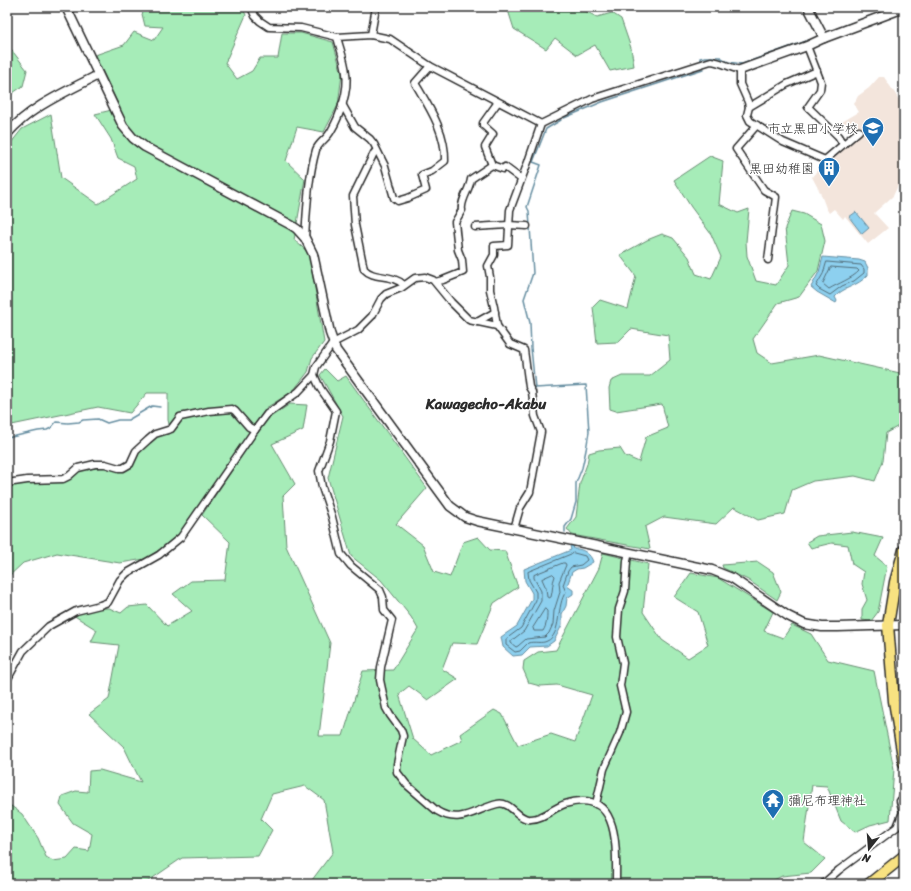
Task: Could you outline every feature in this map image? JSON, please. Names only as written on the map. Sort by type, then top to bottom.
[{"type":"highway","points":[[904,550],[894,582],[888,625],[894,700],[904,763]]},
{"type":"highway","points":[[869,884],[904,856]]},
{"type":"street","points":[[66,7],[127,132],[139,143],[291,225],[306,238]]},
{"type":"street","points":[[251,7],[257,19],[266,26],[301,28],[337,37],[371,35],[390,38],[430,66],[541,124]]},
{"type":"street","points":[[371,35],[376,7]]},
{"type":"street","points":[[808,7],[824,38]]},
{"type":"street","points":[[514,529],[520,508],[530,492],[541,432],[535,416],[532,392],[528,387],[524,350],[510,344],[497,326],[490,290],[488,266],[494,255],[494,246],[508,245],[510,210],[541,124],[592,100],[706,62],[717,61],[740,70],[807,46],[824,38],[904,8]]},
{"type":"street","points":[[337,37],[347,78],[342,104],[332,131],[316,149],[307,209],[306,238],[315,260],[333,343],[336,350],[450,506],[465,517],[514,529],[712,570],[732,578],[788,616],[804,624],[830,627],[904,625]]},
{"type":"street","points":[[807,46],[821,82],[821,87],[808,107],[838,136],[843,144]]},
{"type":"street","points":[[342,104],[355,127],[370,139],[385,166],[392,196],[398,201],[408,198],[426,190],[422,176],[432,171],[445,161],[443,137],[431,110],[415,83],[430,66]]},
{"type":"street","points":[[740,70],[740,84],[749,107],[747,115],[748,118],[782,142],[825,160],[859,131]]},
{"type":"street","points":[[749,107],[787,84],[817,71]]},
{"type":"street","points":[[7,134],[18,122],[31,112],[98,75]]},
{"type":"street","points":[[492,165],[485,147],[493,134],[483,125],[483,123],[498,102]]},
{"type":"street","points":[[757,125],[736,149],[764,190],[776,197],[768,260]]},
{"type":"street","points":[[376,151],[354,196],[356,232],[365,271],[394,278],[404,285]]},
{"type":"street","points":[[435,282],[463,272],[462,260],[458,250],[455,222],[462,210],[471,179],[492,165],[503,168],[505,167],[521,179]]},
{"type":"street","points":[[475,227],[508,225],[527,226]]},
{"type":"street","points":[[7,680],[23,651],[49,626],[76,611],[108,602],[120,580],[127,573],[159,555],[181,538],[267,414],[298,392],[314,375],[316,367],[333,343],[358,330],[372,316],[381,299],[386,294],[401,288],[415,278],[421,277],[429,279],[435,282],[469,320],[497,326]]},
{"type":"street","points":[[477,322],[495,312]]},
{"type":"street","points":[[314,375],[317,383],[336,411],[330,441],[319,471],[341,554],[351,566],[380,590],[383,597],[384,610],[392,620],[381,667],[380,680],[388,711],[401,730],[403,736],[397,768],[402,779],[436,811],[457,818],[501,803],[509,806],[524,818],[530,820],[537,819],[563,805],[579,800],[596,804],[609,816],[615,834],[616,884]]},
{"type":"street","points":[[7,483],[27,480],[63,479],[78,468],[95,464],[105,464],[123,468],[130,464],[136,451],[148,440],[155,434],[171,429],[180,417],[183,416],[209,411],[232,409],[248,427],[255,430]]},
{"type":"street","points":[[596,804],[604,769],[620,733],[626,712],[620,686],[623,663],[617,637],[619,609],[625,591],[629,552]]},
{"type":"street","points":[[823,884],[839,870],[897,827],[903,812],[900,801],[904,797]]},
{"type":"shaded area","name":"市立黒田小学校","points":[[879,77],[884,77],[902,104],[904,103],[904,173],[893,196],[874,213],[888,228],[868,244],[845,216],[843,219],[834,209],[829,213],[812,177],[823,163],[825,163],[851,134],[842,122],[859,112],[854,104],[858,96],[869,88]]},
{"type":"green space","points":[[148,7],[242,7],[246,15],[225,63],[237,79],[252,71],[260,58],[278,58],[282,33],[301,33],[333,42],[342,74],[338,105],[324,132],[297,127],[286,161],[305,179],[294,240],[309,253],[324,342],[312,358],[308,372],[293,391],[266,408],[184,530],[171,542],[145,559],[120,563],[57,553],[23,563],[7,578],[7,486],[29,482],[62,480],[79,470],[106,467],[119,471],[155,436],[171,432],[168,420],[168,393],[147,393],[130,413],[98,407],[7,426],[7,248],[10,241],[7,238],[7,148],[22,129],[51,114],[61,178],[98,204],[137,179],[134,166],[118,158],[111,139],[95,114],[120,108],[95,55],[124,45],[134,32],[154,40],[163,27],[145,26],[142,14]]},
{"type":"green space","points":[[507,7],[581,7],[581,9],[597,17],[612,13],[621,19],[631,48],[634,66],[610,71],[595,45],[577,55],[555,38],[546,49],[514,29]]},
{"type":"green space","points":[[7,44],[27,70],[23,86],[7,97]]},
{"type":"green space","points":[[710,156],[723,161],[719,204],[738,213],[749,209],[746,242],[747,256],[756,281],[776,285],[789,265],[785,228],[792,211],[804,214],[821,224],[825,241],[818,271],[799,297],[778,303],[753,339],[757,353],[772,363],[819,355],[900,373],[904,368],[904,423],[886,433],[883,461],[875,481],[855,476],[813,481],[792,490],[785,514],[758,520],[734,507],[716,524],[664,517],[645,527],[650,549],[572,535],[567,529],[576,517],[580,483],[587,464],[589,453],[599,450],[620,448],[625,456],[639,462],[646,437],[668,428],[662,404],[616,411],[610,409],[609,388],[611,381],[622,376],[650,376],[670,360],[668,335],[631,329],[618,342],[597,343],[593,307],[600,300],[628,309],[636,276],[620,255],[647,240],[662,234],[673,238],[689,257],[696,274],[711,279],[721,257],[711,234],[691,207],[674,180]]},
{"type":"green space","points":[[325,369],[337,381],[346,376],[427,488],[396,524],[423,545],[434,572],[450,577],[463,542],[478,537],[490,550],[505,551],[518,587],[494,603],[477,644],[452,643],[442,669],[458,679],[428,700],[409,686],[399,694],[413,739],[431,755],[462,740],[460,734],[494,710],[502,714],[518,745],[551,734],[575,742],[592,695],[557,685],[540,686],[529,683],[523,669],[524,661],[538,652],[556,650],[599,568],[603,553],[648,564],[643,612],[662,640],[688,658],[708,645],[698,612],[674,597],[691,573],[718,578],[773,612],[764,631],[783,638],[792,625],[811,634],[828,660],[874,671],[894,769],[890,820],[870,825],[855,832],[841,821],[827,786],[812,785],[804,842],[825,859],[811,873],[782,876],[766,884],[309,884],[333,852],[324,800],[305,786],[272,794],[261,819],[272,830],[258,856],[182,858],[144,884],[7,884],[7,803],[22,814],[38,838],[46,857],[53,861],[67,859],[76,849],[89,851],[92,834],[73,823],[60,805],[62,796],[76,791],[88,792],[89,771],[100,770],[141,782],[124,747],[89,714],[109,699],[119,645],[91,642],[97,630],[73,615],[89,609],[109,608],[121,613],[128,607],[147,605],[167,626],[192,611],[173,594],[191,581],[225,580],[230,542],[202,515],[266,420],[290,404],[307,405],[303,430],[272,444],[295,484],[283,496],[286,546],[330,643],[319,736],[343,736],[363,671],[393,670],[418,629],[411,617],[381,580],[351,556],[328,478],[343,416],[320,375]]},
{"type":"green space","points":[[852,532],[883,538],[875,556],[887,566],[878,612],[871,621],[862,620],[862,609],[867,600],[862,584],[864,572],[852,564],[848,545],[832,543],[811,548],[807,542],[817,536]]},
{"type":"green space","points":[[758,562],[773,572],[781,592],[777,600],[748,580],[723,568],[722,565]]},
{"type":"water","points":[[856,212],[869,228],[862,234],[849,217]]},
{"type":"water","points":[[823,257],[859,260],[865,262],[868,268],[868,275],[864,279],[838,294],[835,297],[837,301],[836,303],[811,287],[819,272]]},
{"type":"water","points":[[573,545],[574,549],[580,549],[588,554],[593,562],[572,572],[567,586],[573,590],[573,594],[567,598],[566,606],[562,614],[562,625],[554,641],[547,646],[530,647],[522,655],[513,656],[503,647],[501,637],[517,626],[532,599],[532,593],[525,581],[524,569],[571,550],[570,546]]},
{"type":"waterway","points":[[876,14],[894,7]]},
{"type":"waterway","points":[[836,29],[873,15]]},
{"type":"waterway","points":[[701,61],[700,58],[720,57],[728,62],[742,64],[815,38]]},
{"type":"waterway","points":[[564,118],[602,102],[703,69]]},
{"type":"waterway","points":[[561,120],[546,129],[533,162],[541,165],[527,207],[529,211],[533,273],[524,299],[530,323],[535,388],[586,385],[589,432],[582,468],[576,483],[576,502],[571,519],[565,527],[565,532]]},
{"type":"waterway","points":[[7,438],[47,430],[56,422],[68,423],[98,419],[107,423],[118,420],[128,420],[152,406],[160,407]]},
{"type":"place","name":"市立黒田小学校","points":[[873,148]]},
{"type":"place","name":"黒田幼稚園","points":[[829,188]]},
{"type":"place","name":"彌尼布理神社","points":[[773,820]]},
{"type":"district","name":"Kawagecho-Akabu","points":[[486,404]]}]
